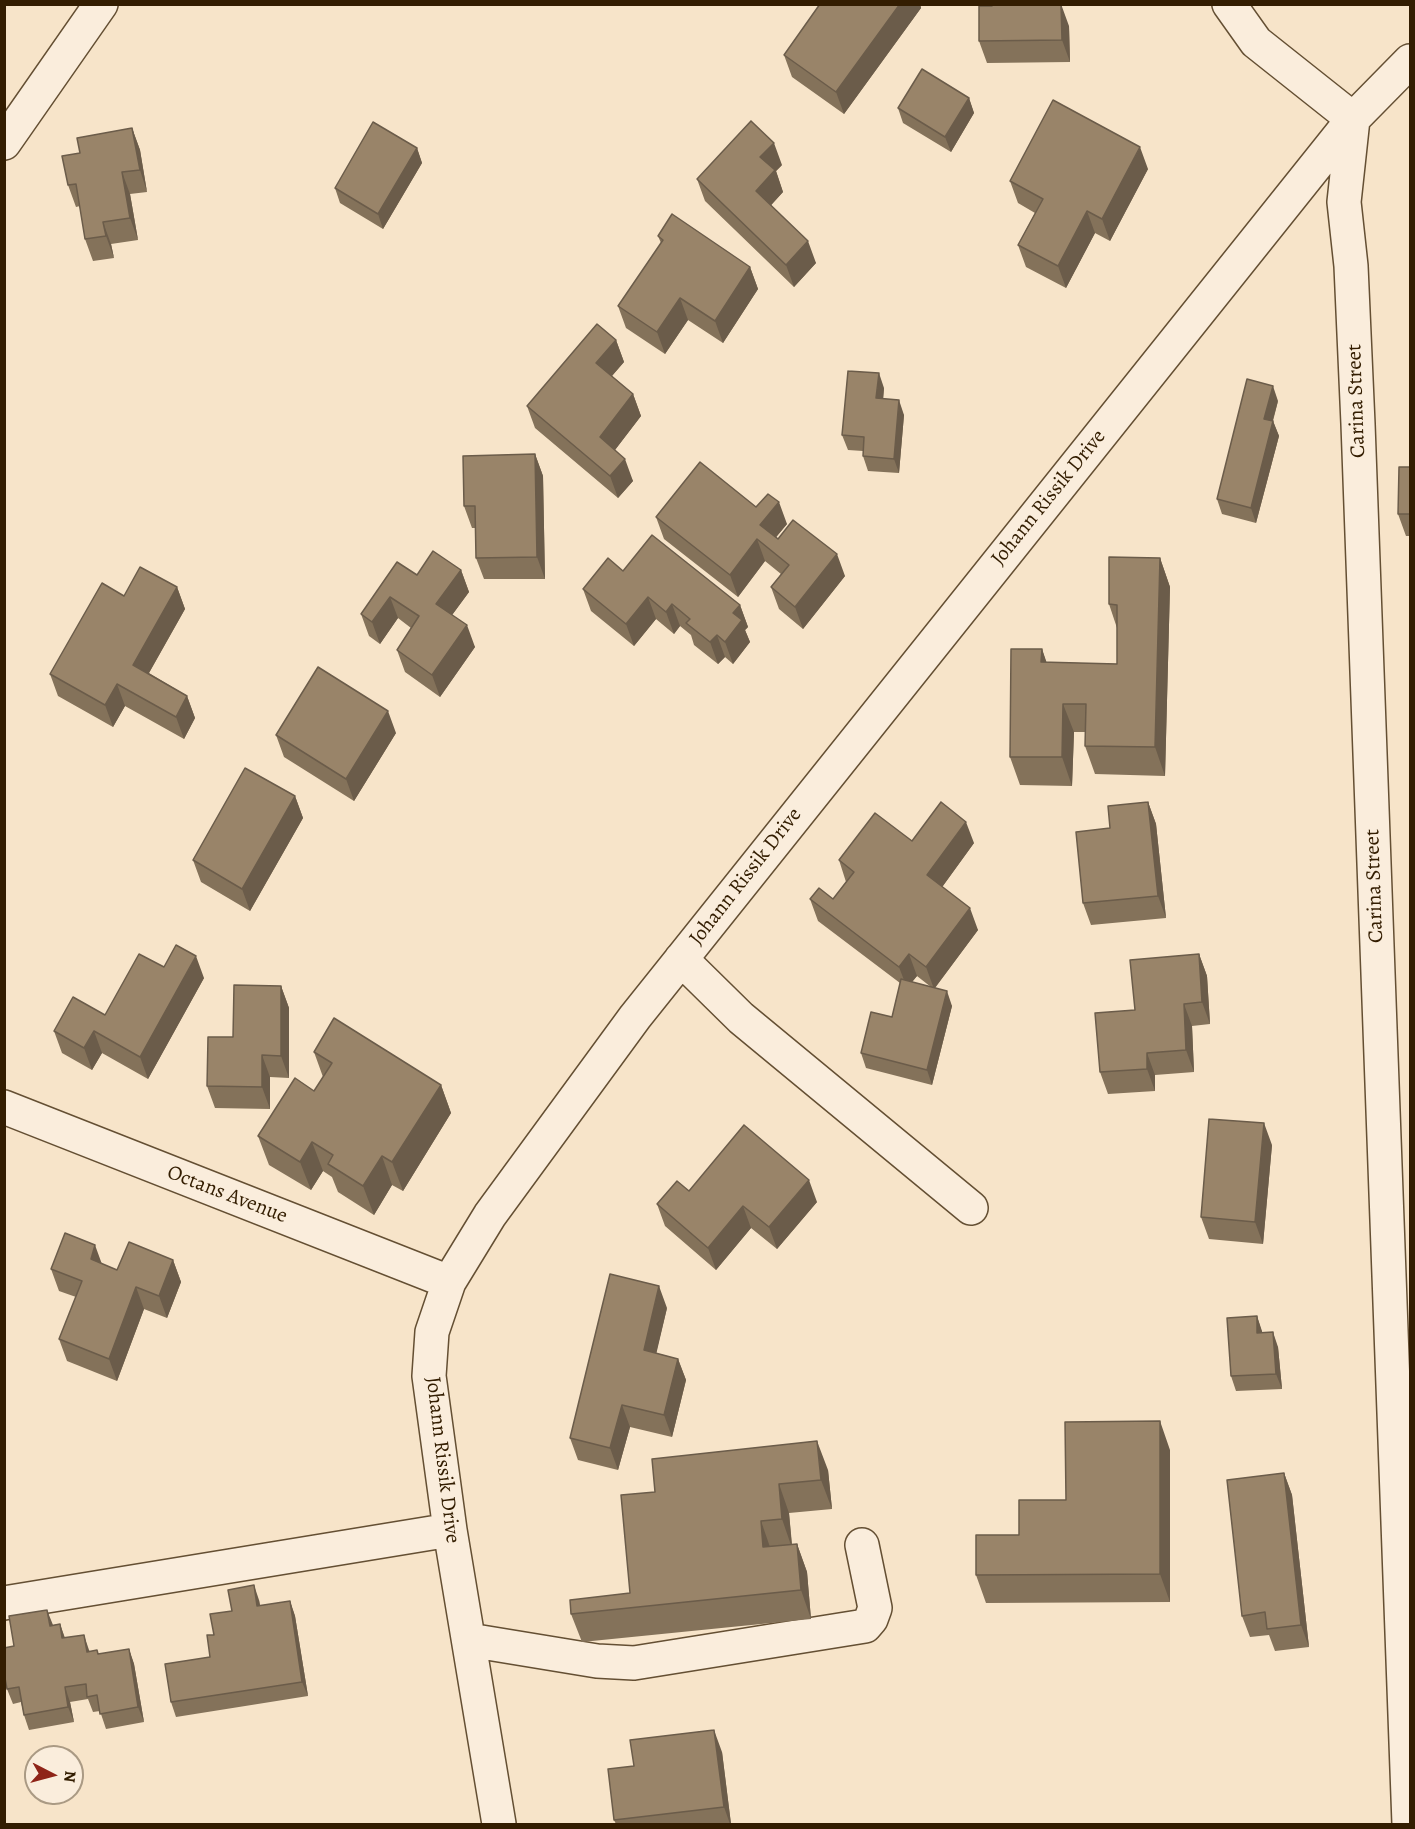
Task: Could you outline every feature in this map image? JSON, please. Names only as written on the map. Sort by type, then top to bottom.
[{"type":"street","points":[[4,143],[101,4]]},
{"type":"street","points":[[1229,4],[1256,42],[1353,119]]},
{"type":"street","name":"Johann Rissik Drive","points":[[499,1824],[450,1530],[429,1376],[432,1332],[449,1282],[497,1206],[620,1037],[681,959],[1353,119],[1410,61]]},
{"type":"street","name":"Carina Street","points":[[1353,119],[1344,202],[1351,266],[1357,401],[1409,1824]]},
{"type":"street","points":[[681,959],[741,1018],[971,1208]]},
{"type":"street","name":"Octans Avenue","points":[[4,1107],[449,1282]]},
{"type":"street","points":[[4,1604],[450,1530]]},
{"type":"street","points":[[469,1640],[597,1661],[634,1663],[865,1626],[872,1619],[875,1608],[862,1545]]},
{"type":"building","points":[[820,4],[900,4],[836,92],[784,55]]},
{"type":"building","points":[[992,4],[1061,4],[1062,40],[979,41],[979,6],[992,6]]},
{"type":"building","points":[[922,69],[969,98],[945,137],[898,108]]},
{"type":"building","points":[[1053,100],[1140,147],[1102,219],[1087,211],[1058,266],[1018,245],[1043,199],[1010,181]]},
{"type":"building","points":[[751,121],[774,143],[760,157],[775,170],[756,191],[808,241],[786,265],[697,179]]},
{"type":"building","points":[[373,122],[417,148],[378,214],[335,188]]},
{"type":"building","points":[[132,128],[140,170],[122,172],[130,218],[103,222],[106,236],[85,239],[76,184],[68,185],[62,156],[80,153],[77,138]]},
{"type":"building","points":[[672,214],[750,267],[715,321],[680,298],[657,332],[618,306],[663,240],[658,236]]},
{"type":"building","points":[[597,324],[616,340],[596,363],[633,394],[600,437],[625,459],[610,476],[527,406]]},
{"type":"building","points":[[848,371],[879,373],[876,398],[899,400],[894,459],[863,456],[864,437],[842,435]]},
{"type":"building","points":[[1247,379],[1273,386],[1264,419],[1273,421],[1251,508],[1217,499]]},
{"type":"building","points":[[535,454],[537,557],[476,558],[475,506],[464,506],[463,456]]},
{"type":"building","points":[[700,462],[756,507],[768,494],[779,502],[760,525],[778,539],[793,520],[837,554],[795,607],[771,587],[789,565],[757,539],[730,575],[656,517]]},
{"type":"building","points":[[1399,467],[1410,467],[1410,514],[1398,514]]},
{"type":"building","points":[[652,535],[740,605],[733,613],[742,620],[725,642],[717,635],[710,642],[686,623],[690,619],[672,604],[666,612],[648,597],[626,624],[583,589],[608,558],[623,571]]},
{"type":"building","points":[[433,551],[461,570],[436,604],[467,625],[432,675],[397,650],[419,616],[390,597],[372,622],[361,614],[397,562],[417,575]]},
{"type":"building","points":[[1109,557],[1160,558],[1155,747],[1085,746],[1086,704],[1063,704],[1062,757],[1010,757],[1011,649],[1042,649],[1041,662],[1117,664],[1117,605],[1109,604]]},
{"type":"building","points":[[140,567],[177,587],[133,665],[187,696],[176,717],[117,684],[105,705],[50,674],[102,583],[124,596]]},
{"type":"building","points":[[318,667],[388,711],[346,779],[276,735]]},
{"type":"building","points":[[245,768],[295,796],[242,889],[193,860]]},
{"type":"building","points":[[941,802],[966,822],[927,875],[970,908],[926,967],[909,954],[899,967],[810,899],[819,888],[833,899],[854,872],[839,860],[875,813],[912,841]]},
{"type":"building","points":[[1148,802],[1158,896],[1083,903],[1076,832],[1110,828],[1108,806]]},
{"type":"building","points":[[176,945],[196,956],[140,1057],[94,1031],[84,1048],[54,1031],[73,997],[105,1015],[139,954],[164,967]]},
{"type":"building","points":[[1199,954],[1202,1002],[1184,1004],[1186,1050],[1147,1053],[1147,1069],[1100,1072],[1095,1013],[1135,1010],[1130,960]]},
{"type":"building","points":[[901,979],[947,991],[927,1070],[861,1053],[871,1012],[892,1017]]},
{"type":"building","points":[[234,985],[281,986],[281,1056],[262,1055],[262,1087],[207,1086],[208,1037],[233,1037]]},
{"type":"building","points":[[334,1018],[441,1085],[392,1162],[382,1156],[363,1186],[328,1164],[333,1155],[312,1142],[300,1162],[258,1136],[295,1078],[314,1091],[332,1063],[314,1052]]},
{"type":"building","points":[[1209,1119],[1264,1123],[1255,1222],[1201,1217]]},
{"type":"building","points":[[744,1125],[809,1180],[769,1227],[743,1206],[708,1248],[657,1204],[677,1181],[689,1191]]},
{"type":"building","points":[[65,1233],[95,1245],[91,1259],[117,1270],[129,1242],[173,1260],[159,1296],[136,1287],[109,1359],[59,1339],[82,1281],[51,1269]]},
{"type":"building","points":[[610,1274],[659,1286],[644,1350],[678,1359],[664,1415],[622,1405],[610,1448],[570,1438]]},
{"type":"building","points":[[1257,1316],[1257,1333],[1273,1332],[1276,1374],[1231,1376],[1227,1318]]},
{"type":"building","points":[[1160,1421],[1160,1574],[976,1575],[976,1535],[1019,1535],[1019,1500],[1066,1500],[1065,1422]]},
{"type":"building","points":[[817,1441],[821,1480],[779,1484],[782,1519],[761,1521],[763,1547],[797,1544],[801,1590],[571,1614],[570,1600],[630,1593],[621,1495],[655,1492],[652,1459]]},
{"type":"building","points":[[1284,1473],[1301,1625],[1267,1629],[1265,1612],[1242,1616],[1227,1480]]},
{"type":"building","points":[[254,1585],[257,1606],[290,1601],[302,1682],[171,1702],[165,1664],[210,1657],[207,1635],[214,1635],[210,1614],[232,1611],[228,1590]]},
{"type":"building","points":[[47,1610],[50,1626],[60,1624],[62,1638],[84,1635],[87,1652],[97,1650],[98,1654],[129,1649],[138,1707],[100,1714],[97,1695],[87,1697],[86,1684],[65,1687],[68,1707],[24,1715],[19,1687],[7,1689],[4,1673],[4,1648],[14,1646],[9,1616]]},
{"type":"building","points":[[714,1730],[724,1807],[614,1820],[608,1769],[634,1766],[630,1740]]}]
